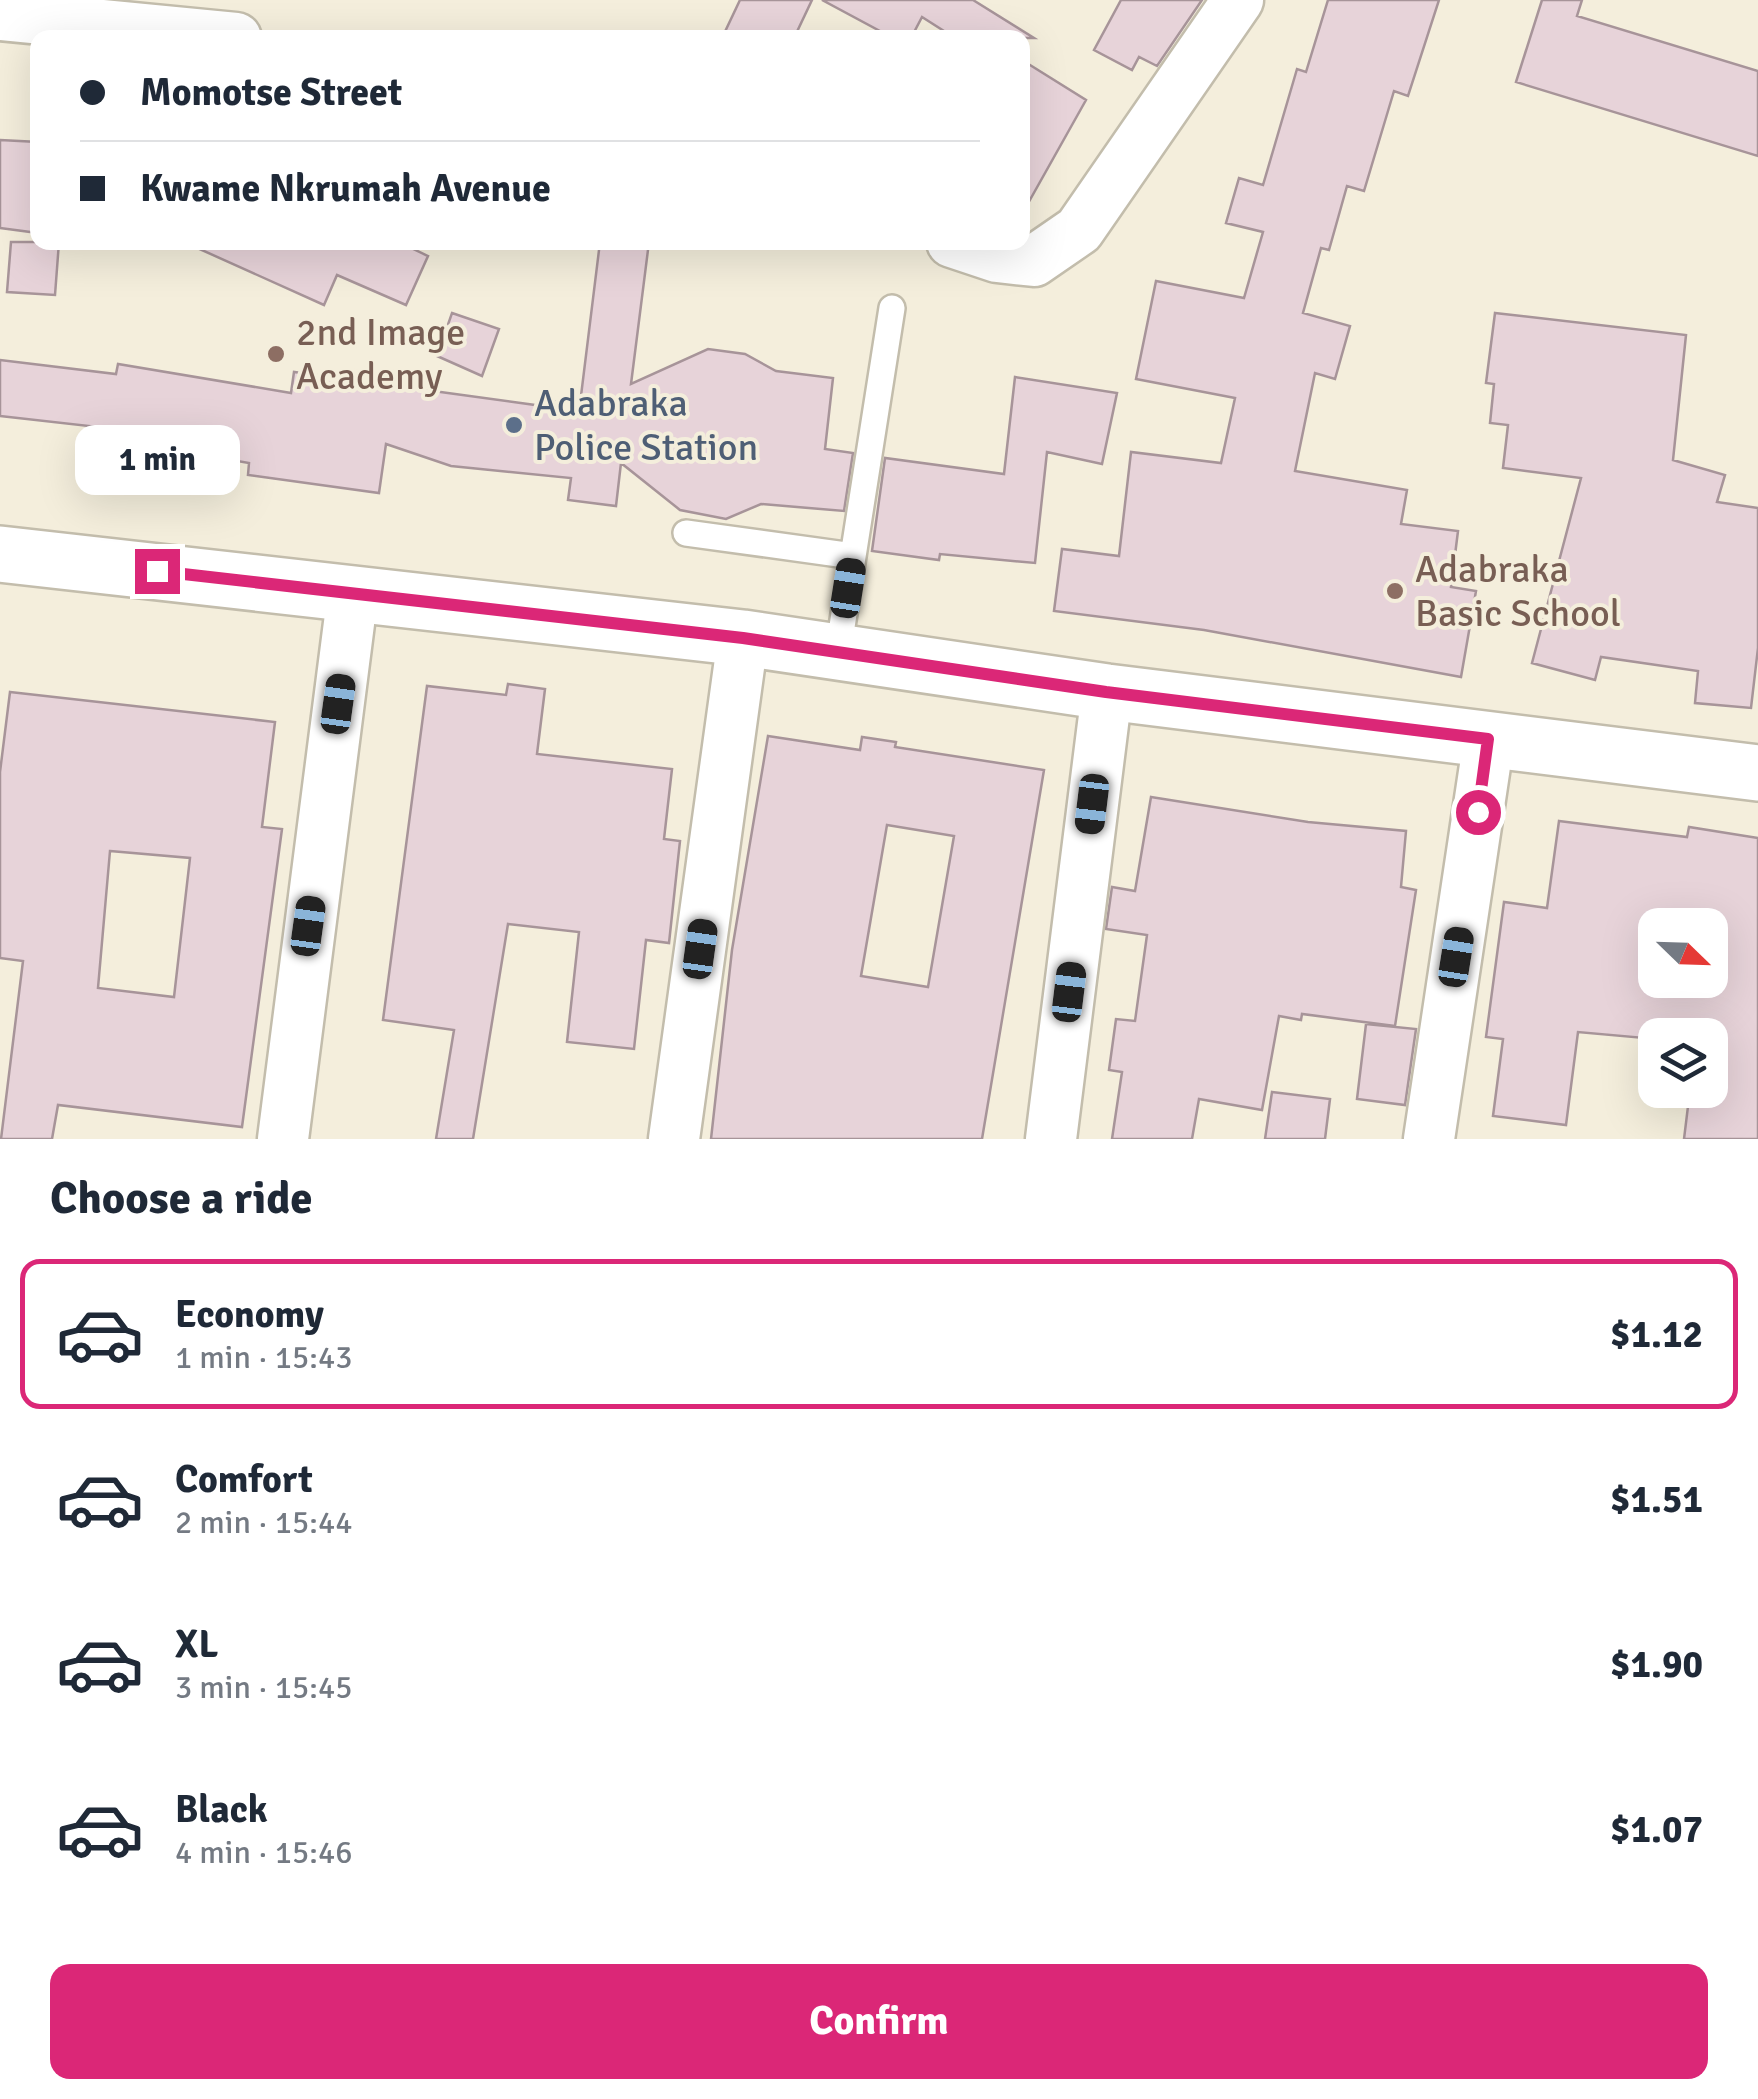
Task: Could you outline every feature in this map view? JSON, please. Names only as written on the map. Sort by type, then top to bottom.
[{"type":"main road","points":[[0,554],[743,638],[1106,692],[1758,773]]},
{"type":"street","points":[[976,250],[997,257],[1034,260],[1080,230],[1238,0]]},
{"type":"street","points":[[0,15],[154,30]]},
{"type":"street","points":[[283,1139],[353,592]]},
{"type":"street","points":[[674,1139],[743,638]]},
{"type":"street","points":[[1050,1139],[1106,692]]},
{"type":"street","points":[[1429,1139],[1488,739]]},
{"type":"lane","points":[[838,652],[892,308]]},
{"type":"lane","points":[[686,532],[853,556]]},
{"type":"building","points":[[740,0],[812,0],[798,30],[726,30]]},
{"type":"building","points":[[822,0],[973,0],[1021,30],[942,30],[922,17],[915,30],[878,30]]},
{"type":"building","points":[[1121,0],[1202,0],[1157,66],[1139,57],[1132,70],[1094,50]]},
{"type":"building","points":[[1328,0],[1439,0],[1408,96],[1394,91],[1364,191],[1347,186],[1329,250],[1321,248],[1303,313],[1350,326],[1335,379],[1315,373],[1295,471],[1407,490],[1401,524],[1458,531],[1451,587],[1476,591],[1461,677],[1204,630],[1054,611],[1062,549],[1119,556],[1131,452],[1221,463],[1235,398],[1136,379],[1156,281],[1244,298],[1263,232],[1226,223],[1239,178],[1263,185],[1297,69],[1306,72]]},
{"type":"building","points":[[1542,0],[1582,0],[1577,16],[1758,71],[1758,156],[1516,82]]},
{"type":"building","points":[[1030,65],[1086,100],[1030,200]]},
{"type":"building","points":[[0,140],[30,142],[30,232],[0,228]]},
{"type":"building","points":[[11,242],[30,242],[30,250],[58,250],[55,295],[7,292]]},
{"type":"building","points":[[202,250],[416,250],[428,256],[406,305],[337,275],[324,305]]},
{"type":"building","points":[[599,250],[648,250],[631,384],[708,349],[745,354],[776,371],[833,378],[825,449],[853,453],[844,511],[761,504],[726,519],[680,510],[621,463],[616,506],[568,500],[571,478],[451,466],[386,444],[379,493],[248,475],[249,463],[106,438],[107,428],[0,416],[0,360],[116,374],[118,364],[291,393],[294,372],[550,407],[552,401],[580,404]]},
{"type":"building","points":[[452,313],[499,329],[482,376],[437,356]]},
{"type":"building","points":[[1495,313],[1686,335],[1673,460],[1725,475],[1717,502],[1758,508],[1758,648],[1751,708],[1695,703],[1698,671],[1601,657],[1595,680],[1532,663],[1581,478],[1503,468],[1508,425],[1490,423],[1494,384],[1486,383]]},
{"type":"building","points":[[1015,377],[1117,393],[1102,464],[1047,452],[1035,563],[940,554],[939,560],[872,551],[885,458],[1004,474]]},
{"type":"building","points":[[508,684],[545,689],[537,754],[672,769],[664,839],[680,841],[669,943],[646,940],[634,1049],[567,1042],[579,932],[508,924],[473,1139],[436,1139],[454,1030],[383,1020],[427,686],[506,695]]},
{"type":"building","points":[[10,692],[275,722],[262,827],[282,829],[242,1127],[58,1105],[52,1139],[1,1139],[23,961],[0,958],[0,772]],"holes":[[[110,851],[190,858],[174,997],[98,988]]]},
{"type":"building","points":[[768,736],[860,750],[862,737],[896,742],[895,747],[1044,770],[982,1139],[711,1139],[732,950]],"holes":[[[887,825],[954,836],[928,987],[861,976]]]},
{"type":"building","points":[[1151,797],[1308,822],[1406,831],[1401,887],[1416,890],[1395,1026],[1302,1014],[1301,1020],[1279,1016],[1262,1110],[1199,1099],[1192,1139],[1112,1139],[1122,1072],[1109,1070],[1116,1019],[1135,1021],[1147,935],[1106,929],[1112,887],[1135,891]]},
{"type":"building","points":[[1559,821],[1687,837],[1689,827],[1758,838],[1758,1139],[1684,1139],[1688,1108],[1728,1108],[1728,1018],[1638,1018],[1638,1037],[1578,1032],[1566,1125],[1493,1116],[1503,1039],[1486,1037],[1504,902],[1547,908]]},
{"type":"building","points":[[1366,1024],[1416,1029],[1405,1105],[1357,1099]]},
{"type":"building","points":[[1272,1092],[1330,1099],[1325,1139],[1265,1139]]},
{"type":"place","name":"2nd Image Academy","points":[[276,354]]},
{"type":"place","name":"Adabraka Police Station","points":[[514,425]]},
{"type":"place","name":"Adabraka Basic School","points":[[1395,591]]},
{"type":"route","points":[[157,571],[743,638],[1106,692],[1488,739],[1478,812]]}]
